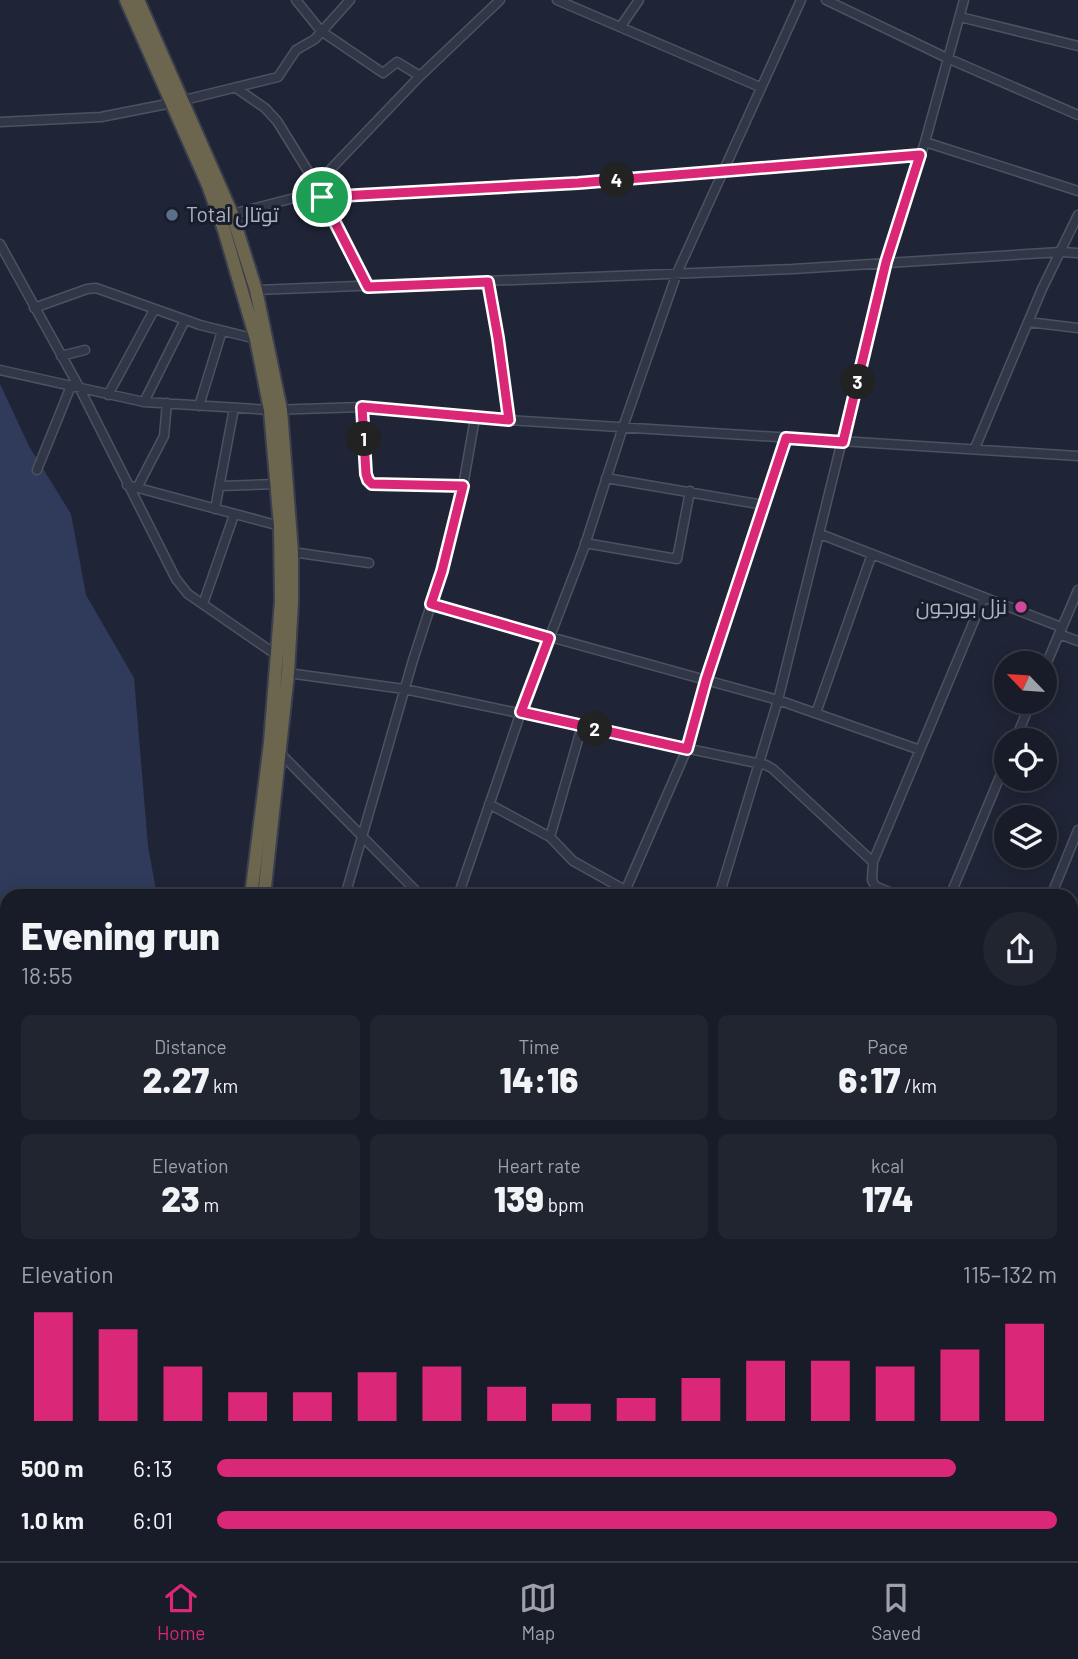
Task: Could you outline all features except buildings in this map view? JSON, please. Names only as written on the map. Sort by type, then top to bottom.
[{"type":"highway","points":[[125,0],[232,214],[256,290],[275,410],[292,552],[288,673],[265,889]]},
{"type":"highway","points":[[138,0],[224,230],[275,410],[280,526],[279,657],[252,889]]},
{"type":"street","points":[[296,0],[321,31],[383,73],[397,62],[420,76]]},
{"type":"street","points":[[0,122],[101,117],[178,102],[278,76],[296,50],[315,39],[350,0]]},
{"type":"street","points":[[306,195],[420,76],[500,0]]},
{"type":"street","points":[[557,0],[760,87]]},
{"type":"street","points":[[621,26],[639,0]]},
{"type":"street","points":[[460,889],[521,712],[585,543],[677,273],[801,0]]},
{"type":"street","points":[[826,0],[947,58],[1078,115]]},
{"type":"street","points":[[721,889],[778,699],[886,262],[925,142],[964,0]]},
{"type":"street","points":[[960,17],[1078,46]]},
{"type":"street","points":[[236,88],[265,108],[277,121],[316,184]]},
{"type":"street","points":[[925,142],[1078,191]]},
{"type":"street","points":[[232,214],[306,195],[322,197],[578,183],[920,155]]},
{"type":"street","points":[[322,197],[368,287]]},
{"type":"street","points":[[975,448],[1028,322],[1078,215]]},
{"type":"street","points":[[0,244],[3,257],[61,356],[176,579],[188,594],[279,657]]},
{"type":"street","points":[[256,290],[793,269],[1078,253]]},
{"type":"street","points":[[488,282],[509,420]]},
{"type":"street","points":[[34,308],[96,288],[185,320],[256,339]]},
{"type":"street","points":[[108,395],[154,310]]},
{"type":"street","points":[[144,402],[185,320]]},
{"type":"street","points":[[1028,322],[1078,328]]},
{"type":"street","points":[[199,406],[222,331]]},
{"type":"street","points":[[61,356],[85,350]]},
{"type":"street","points":[[0,370],[144,402],[275,410],[362,407],[475,418],[1078,456]]},
{"type":"street","points":[[37,470],[75,387]]},
{"type":"street","points":[[137,488],[164,436],[167,403]]},
{"type":"street","points":[[362,407],[366,474],[372,484],[463,486]]},
{"type":"street","points":[[215,509],[234,408]]},
{"type":"street","points":[[347,889],[404,689],[442,571],[463,486],[475,418]]},
{"type":"street","points":[[626,889],[687,749],[706,680],[786,438]]},
{"type":"street","points":[[606,478],[764,505]]},
{"type":"street","points":[[221,486],[277,484]]},
{"type":"street","points":[[127,485],[280,526]]},
{"type":"street","points":[[585,543],[677,559],[690,491]]},
{"type":"street","points":[[203,604],[234,515]]},
{"type":"street","points":[[820,534],[985,597],[1078,641]]},
{"type":"street","points":[[292,552],[369,563]]},
{"type":"street","points":[[816,713],[872,554]]},
{"type":"street","points":[[1052,651],[1078,590]]},
{"type":"street","points":[[874,889],[873,862],[985,597]]},
{"type":"street","points":[[431,604],[778,699],[920,750]]},
{"type":"street","points":[[288,673],[404,689],[759,764],[774,769],[873,862]]},
{"type":"street","points":[[550,837],[582,726]]},
{"type":"street","points":[[280,753],[414,889]]},
{"type":"street","points":[[953,889],[994,791]]},
{"type":"street","points":[[489,804],[550,837],[573,861],[618,889]]},
{"type":"street","points":[[1054,889],[1078,830]]},
{"type":"street","points":[[875,886],[882,889]]},
{"type":"water","points":[[0,384],[29,446],[71,514],[86,595],[134,678],[148,846],[156,889],[0,889]]},
{"type":"place","name":"Total توتال","points":[[172,215]]},
{"type":"place","name":"نزل بورجون","points":[[1021,607]]},
{"type":"route","points":[[920,155],[886,262],[843,442],[786,438],[706,680],[687,749],[521,712],[549,638],[431,604],[463,486],[372,484],[366,474],[362,407],[509,420],[488,282],[368,287],[322,197],[578,183],[920,155]]}]
